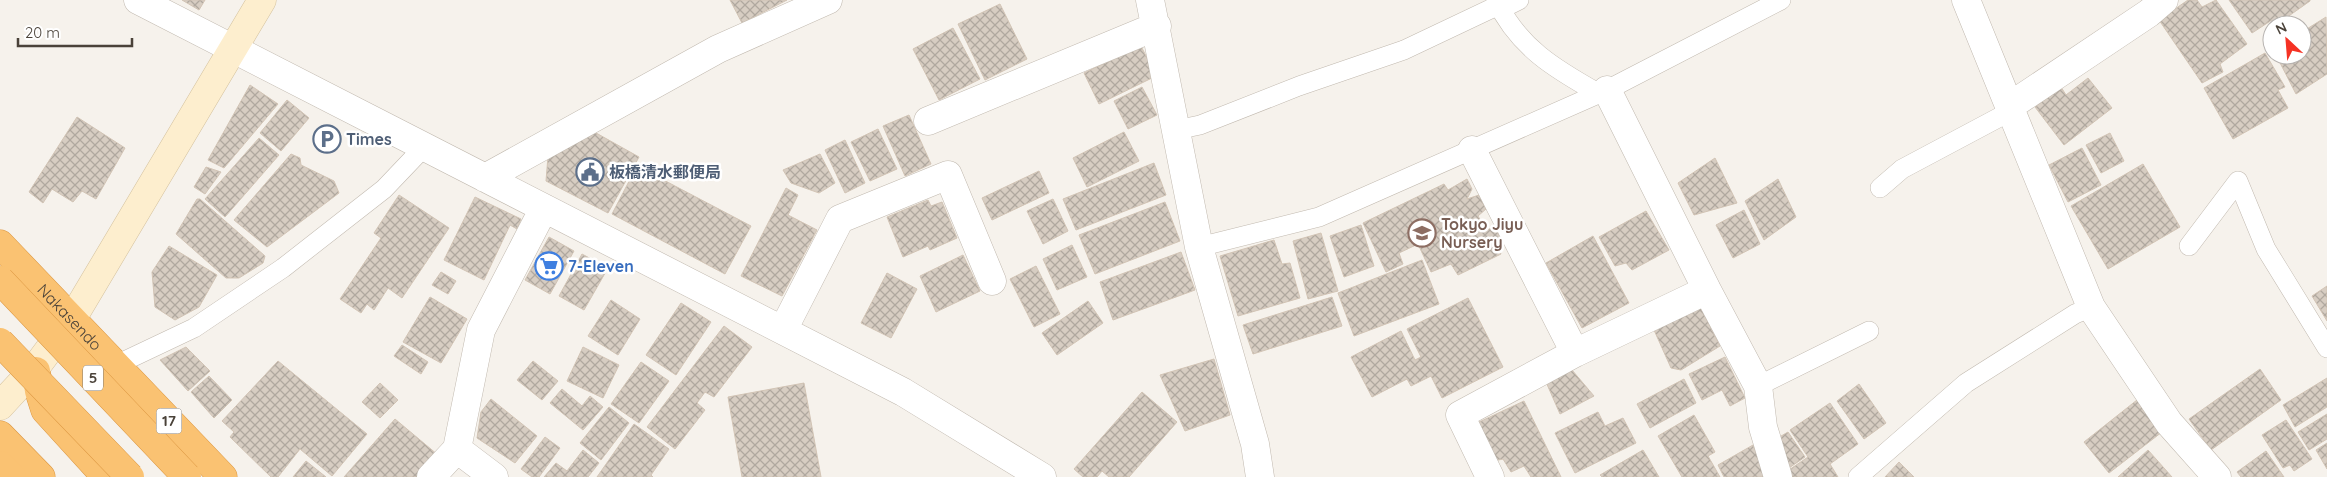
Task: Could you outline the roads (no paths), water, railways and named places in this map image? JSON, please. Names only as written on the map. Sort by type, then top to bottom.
[{"type":"highway","name":"Nakasendo","points":[[0,244],[223,477]]},
{"type":"highway","name":"5","points":[[0,280],[187,477]]},
{"type":"highway","points":[[0,325],[17,347],[31,372],[45,410],[106,477]]},
{"type":"highway","points":[[0,342],[130,477]]},
{"type":"highway","points":[[0,434],[41,477]]},
{"type":"highway","points":[[0,456],[21,477]]},
{"type":"highway","points":[[0,465],[12,477]]},
{"type":"street","points":[[138,0],[903,392],[1042,477]]},
{"type":"street","points":[[0,406],[31,372],[72,320],[262,0]]},
{"type":"street","points":[[485,178],[718,49],[828,0]]},
{"type":"street","points":[[1150,0],[1157,26],[1199,247],[1255,444],[1260,477]]},
{"type":"street","points":[[1966,0],[2091,307],[2170,423],[2217,477]]},
{"type":"street","points":[[2010,108],[2149,13],[2164,0]]},
{"type":"street","points":[[928,122],[1157,26]]},
{"type":"street","points":[[1603,91],[1758,386],[1763,427],[1778,477]]},
{"type":"street","points":[[1472,150],[1575,353]]},
{"type":"street","points":[[783,330],[840,219],[948,175],[992,281]]},
{"type":"street","points":[[431,477],[457,449],[480,330],[544,208]]},
{"type":"street","points":[[1490,477],[1460,415],[1575,353],[1707,290]]},
{"type":"street","points":[[457,449],[494,477]]},
{"type":"lane","points":[[1176,130],[1200,125],[1299,86],[1404,50],[1498,5],[1519,0]]},
{"type":"lane","points":[[1199,247],[1319,217],[1603,91],[1781,0]]},
{"type":"lane","points":[[1498,5],[1524,42],[1557,70],[1603,91]]},
{"type":"lane","points":[[1880,188],[1902,170],[2010,108]]},
{"type":"lane","points":[[116,365],[194,328],[283,268],[384,189],[424,147]]},
{"type":"lane","points":[[2189,246],[2238,181],[2266,249],[2327,348]]},
{"type":"lane","points":[[1858,477],[1966,383],[2075,314],[2091,307]]},
{"type":"lane","points":[[1758,386],[1870,331]]},
{"type":"place","name":"Times","points":[[327,139]]},
{"type":"place","name":"板橋清水郵便局","points":[[590,172]]},
{"type":"place","name":"Tokyo Jiyu Nursery","points":[[1422,233]]},
{"type":"place","name":"7-Eleven","points":[[549,266]]}]
